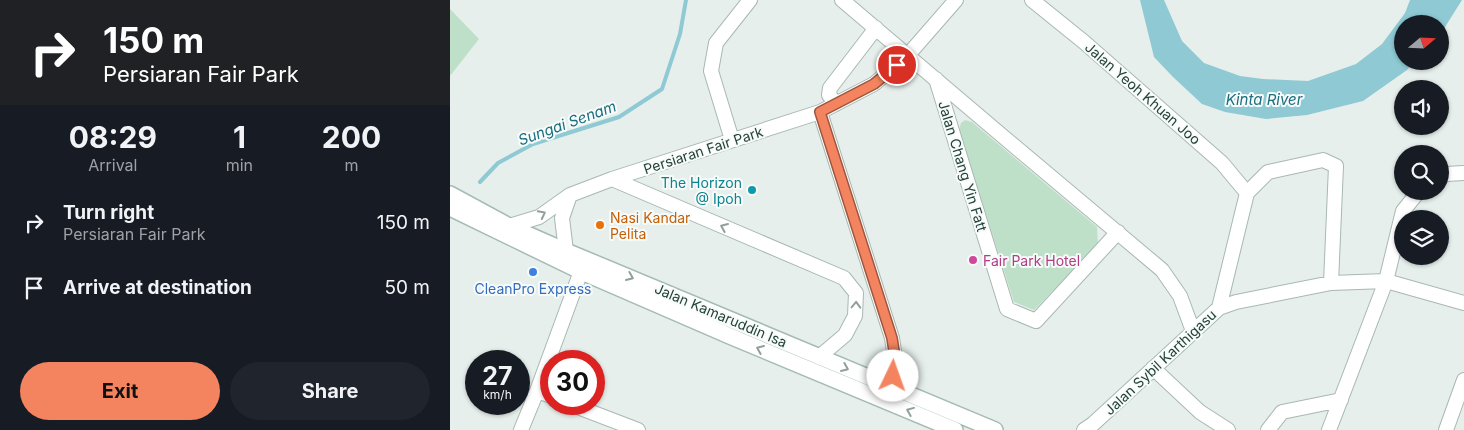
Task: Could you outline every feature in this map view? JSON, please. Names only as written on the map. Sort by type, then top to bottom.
[{"type":"main road","name":"Jalan Kamaruddin Isa","points":[[451,198],[566,251],[584,265],[819,357],[988,428]]},
{"type":"main road","name":"Jalan Kamaruddin Isa","points":[[451,198],[584,265],[750,344],[955,430]]},
{"type":"street","points":[[732,140],[712,72],[716,43],[750,0]]},
{"type":"street","name":"Jalan Chang Yin Fatt","points":[[842,0],[1162,270],[1180,296],[1193,331]]},
{"type":"street","name":"Persiaran Fair Park","points":[[509,226],[539,217],[570,195],[612,179],[820,112],[836,104],[874,84],[908,55],[956,0]]},
{"type":"street","name":"Jalan Yeoh Khuan Joo","points":[[1032,0],[1084,42],[1222,163],[1247,193]]},
{"type":"street","points":[[836,104],[829,96],[830,88],[876,28]]},
{"type":"street","name":"Jalan Chang Yin Fatt","points":[[936,79],[1008,309],[1036,321],[1118,232]]},
{"type":"street","points":[[820,112],[892,338],[896,364],[890,387]]},
{"type":"street","points":[[1219,308],[1247,193],[1268,172],[1323,160],[1336,166],[1331,283]]},
{"type":"street","points":[[1449,174],[1464,173]]},
{"type":"street","points":[[612,179],[844,278],[856,293],[856,316],[845,335],[819,357]]},
{"type":"street","points":[[566,251],[562,218],[570,195]]},
{"type":"street","points":[[1329,430],[1386,281],[1403,211],[1412,200]]},
{"type":"street","points":[[521,430],[584,265]]},
{"type":"street","name":"Jalan Sybil Karthigasu","points":[[1089,428],[1219,308],[1236,302],[1331,283],[1386,281],[1464,303]]},
{"type":"street","points":[[1153,368],[1200,412],[1228,430]]},
{"type":"street","points":[[1446,430],[1464,380]]},
{"type":"street","points":[[1268,430],[1282,412],[1340,400]]},
{"type":"street","points":[[599,415],[638,430]]},
{"type":"green space","points":[[450,9],[479,39],[450,76]]},
{"type":"green space","points":[[965,120],[972,122],[1097,227],[1098,245],[1034,310],[1014,302],[959,130],[961,123]]},
{"type":"water","name":"Kinta River","points":[[1140,0],[1164,0],[1182,41],[1204,63],[1240,76],[1308,81],[1356,64],[1382,44],[1394,28],[1394,70],[1407,70],[1363,101],[1307,115],[1266,119],[1225,112],[1202,104],[1154,57]]},
{"type":"water","name":"Kinta River","points":[[1410,0],[1462,0],[1449,21],[1449,15],[1404,15]]},
{"type":"waterway","name":"Sungai Senam","points":[[480,182],[498,163],[533,144],[619,117],[662,89],[680,34],[686,0]]},
{"type":"place","name":"The Horizon @ Ipoh","points":[[752,190]]},
{"type":"place","name":"Nasi Kandar Pelita","points":[[600,225]]},
{"type":"place","name":"Fair Park Hotel","points":[[973,260]]},
{"type":"place","name":"CleanPro Express","points":[[533,272]]},
{"type":"route","points":[[893,376],[896,364],[892,338],[884,308],[820,112],[874,84],[897,65]]}]
